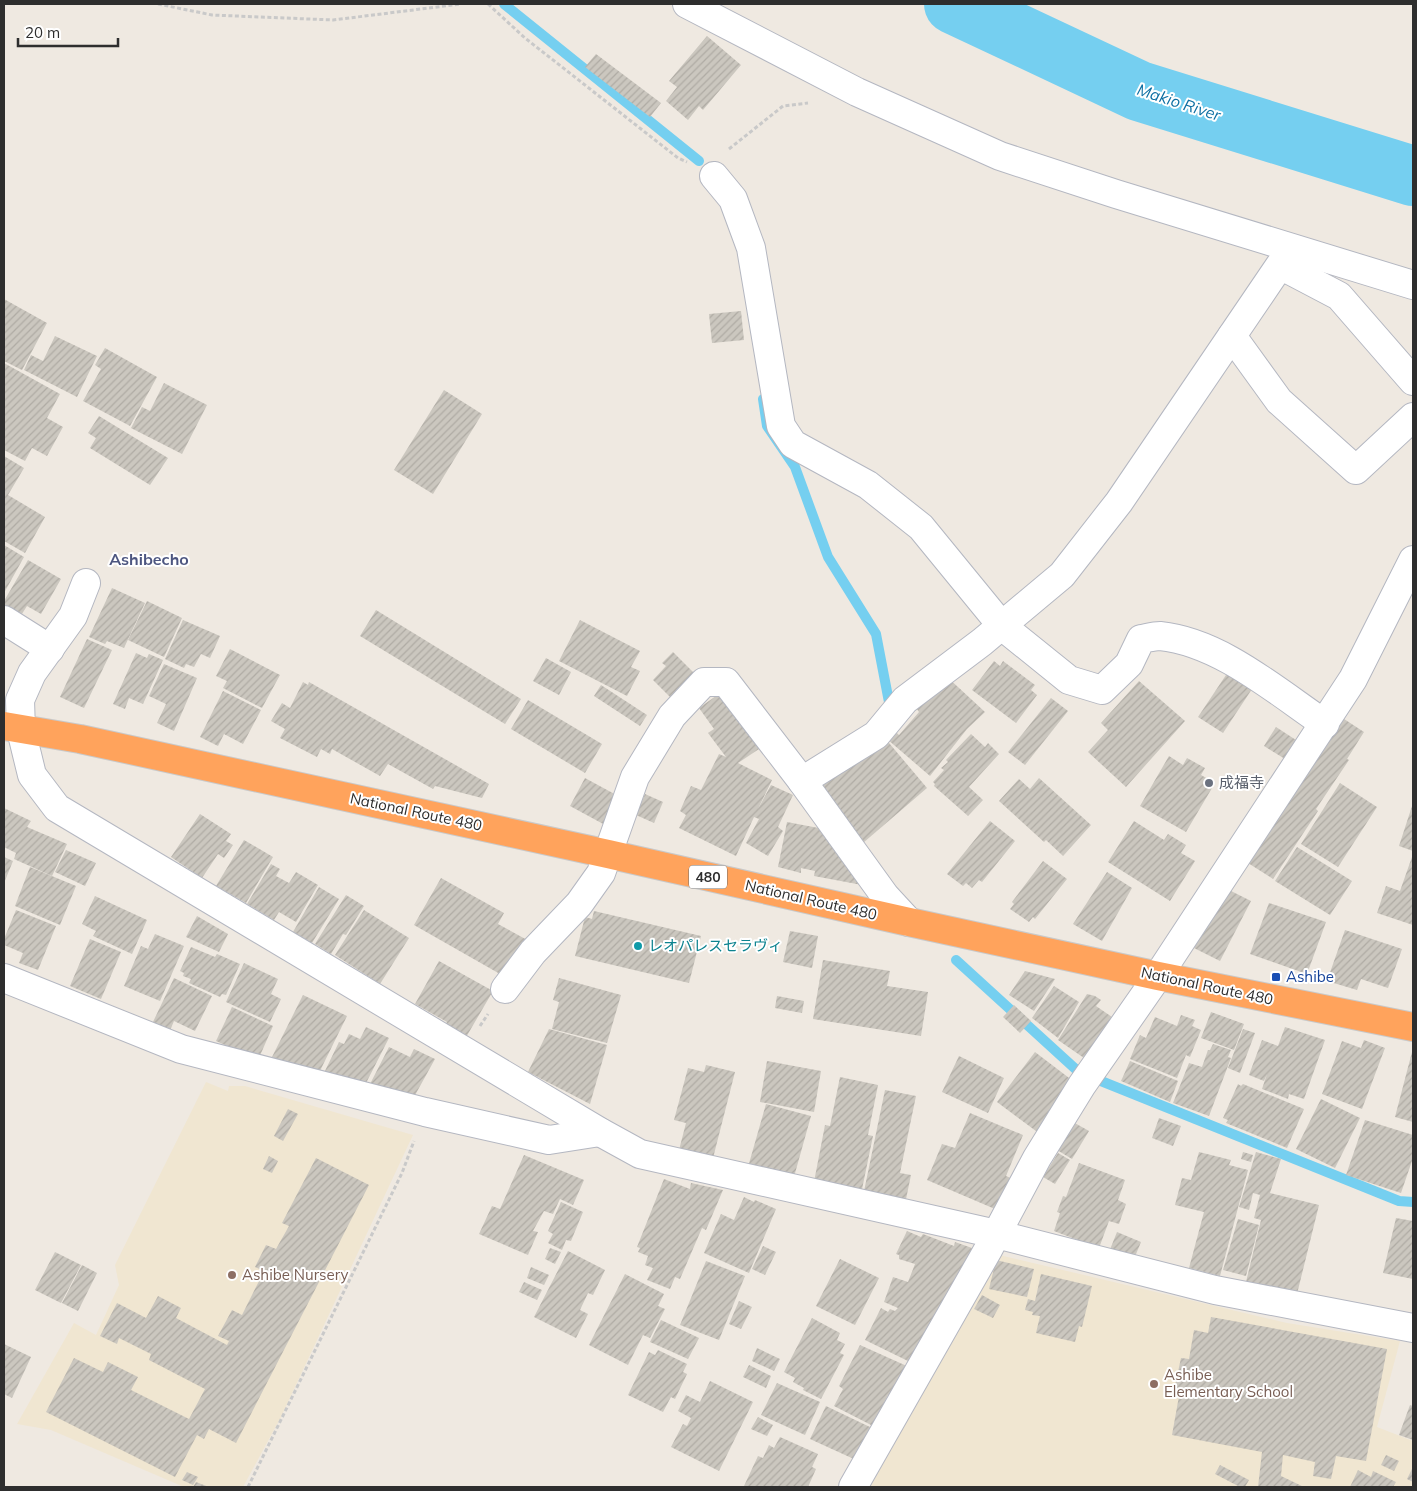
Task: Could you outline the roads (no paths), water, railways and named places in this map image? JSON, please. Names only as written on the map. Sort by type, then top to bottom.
[{"type":"highway","name":"National Route 480","points":[[12,728],[80,739],[1158,976],[1413,1027]]},
{"type":"street","points":[[687,4],[857,92],[1000,156],[1413,285]]},
{"type":"street","points":[[714,176],[733,199],[751,248],[781,426],[793,444],[868,486],[921,527],[1002,626],[1069,680],[1102,690],[1129,664],[1141,639],[1159,636],[1197,643],[1229,659],[1325,724]]},
{"type":"street","points":[[1345,263],[1347,306]]},
{"type":"street","points":[[802,781],[876,735],[905,700],[1002,626],[1062,575],[1120,502],[1280,265],[1339,296],[1413,381]]},
{"type":"street","points":[[1232,336],[1279,401],[1356,470],[1413,417]]},
{"type":"street","points":[[853,1487],[1037,1158],[1082,1085],[1158,976],[1325,724],[1353,679],[1413,560]]},
{"type":"street","points":[[86,583],[73,616],[32,673],[20,700],[12,728],[32,775],[57,808],[600,1132],[640,1154],[996,1234],[1215,1290],[1413,1328]]},
{"type":"street","points":[[4,620],[50,649]]},
{"type":"street","points":[[505,989],[533,952],[578,904],[601,873],[636,777],[672,716],[704,682],[726,682],[802,781],[885,896],[909,922]]},
{"type":"street","points":[[4,978],[181,1050],[425,1112],[549,1140],[600,1132]]},
{"type":"waterway","points":[[504,4],[699,161]]},
{"type":"waterway","name":"Makio River","points":[[954,4],[1139,91],[1413,176]]},
{"type":"waterway","points":[[763,399],[767,426],[795,467],[828,557],[876,634],[889,702]]},
{"type":"waterway","points":[[956,960],[1081,1074]]},
{"type":"waterway","points":[[1096,1079],[1399,1201],[1413,1202]]},
{"type":"place","name":"成福寺","points":[[1209,783]]},
{"type":"place","name":"レオパレスセラヴィ","points":[[638,946]]},
{"type":"place","name":"Ashibe","points":[[1276,977]]},
{"type":"place","name":"Ashibe Nursery","points":[[232,1275]]},
{"type":"place","name":"Ashibe Elementary School","points":[[1154,1384]]},
{"type":"district","name":"Ashibecho","points":[[149,559]]}]
